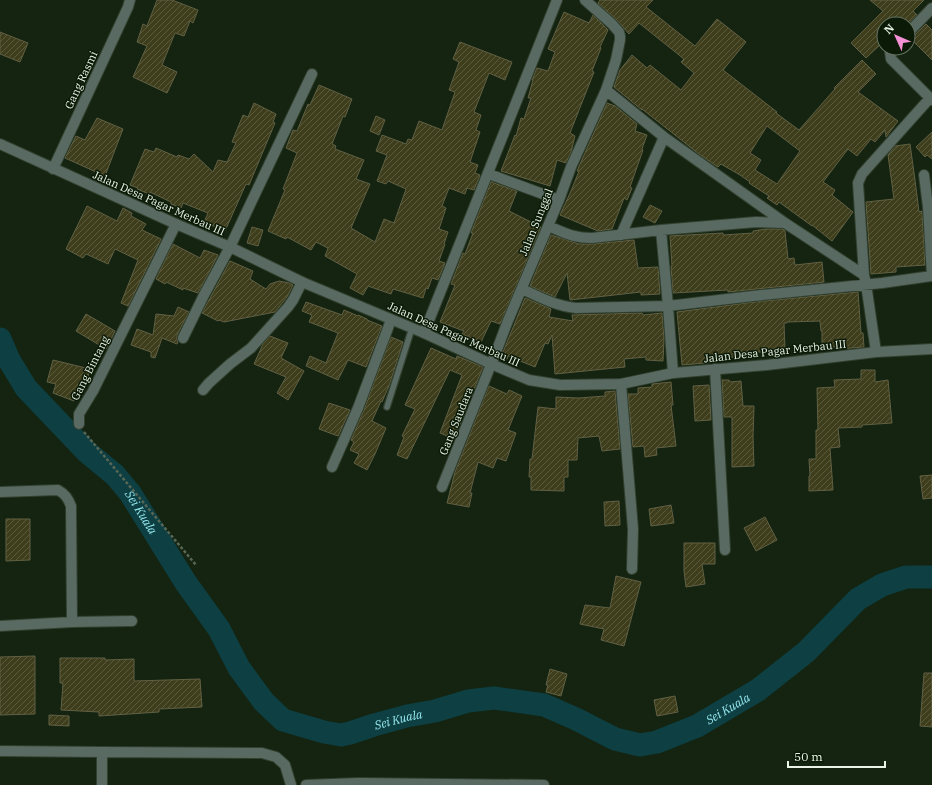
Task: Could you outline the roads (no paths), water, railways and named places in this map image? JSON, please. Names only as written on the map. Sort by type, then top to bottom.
[{"type":"street","name":"Gang Rasmi","points":[[53,169],[130,0]]},
{"type":"street","points":[[424,333],[558,0]]},
{"type":"street","name":"Jalan Sunggal","points":[[491,364],[559,200],[571,167],[606,90],[616,60],[620,36],[619,32],[586,0]]},
{"type":"street","points":[[916,25],[932,8]]},
{"type":"street","points":[[876,352],[865,279],[858,183],[862,174],[931,99],[891,59],[891,56]]},
{"type":"street","points":[[183,338],[230,247],[312,74]]},
{"type":"street","points":[[606,90],[664,136],[865,279]]},
{"type":"street","points":[[621,235],[664,136]]},
{"type":"street","name":"Jalan Desa Pagar Merbau III","points":[[0,144],[230,247],[302,282],[424,333],[529,380],[560,385],[621,384],[673,373],[767,365],[876,352],[932,349]]},
{"type":"street","points":[[488,174],[559,200]]},
{"type":"street","points":[[522,289],[566,307],[668,306],[753,296],[865,279],[932,276],[930,206],[924,175]]},
{"type":"street","points":[[548,226],[582,238],[756,222],[785,223]]},
{"type":"street","name":"Gang Bintang","points":[[79,424],[79,414],[93,391],[176,224]]},
{"type":"street","points":[[661,230],[673,373]]},
{"type":"street","points":[[203,390],[230,364],[251,348],[288,307],[302,282]]},
{"type":"street","points":[[332,467],[358,408],[391,320]]},
{"type":"street","name":"Gang Saudara","points":[[442,487],[491,364]]},
{"type":"street","points":[[715,369],[725,550]]},
{"type":"street","points":[[621,384],[632,523],[632,569]]},
{"type":"street","points":[[0,492],[58,490],[69,499],[71,506],[72,622]]},
{"type":"street","points":[[0,626],[72,622],[132,621]]},
{"type":"street","points":[[0,751],[262,753],[276,757],[285,765],[291,785]]},
{"type":"street","points":[[102,752],[102,785]]},
{"type":"street","points":[[306,785],[358,783],[544,785]]},
{"type":"lane","points":[[387,407],[412,328]]},
{"type":"waterway","name":"Sei Kuala","points":[[0,339],[9,360],[26,388],[87,452],[115,475],[130,493],[186,583],[219,629],[239,668],[264,702],[283,720],[324,732],[341,735],[407,716],[435,711],[468,701],[494,698],[544,705],[615,739],[640,745],[657,742],[697,726],[758,690],[806,652],[858,599],[882,585],[906,577],[932,577]]}]
